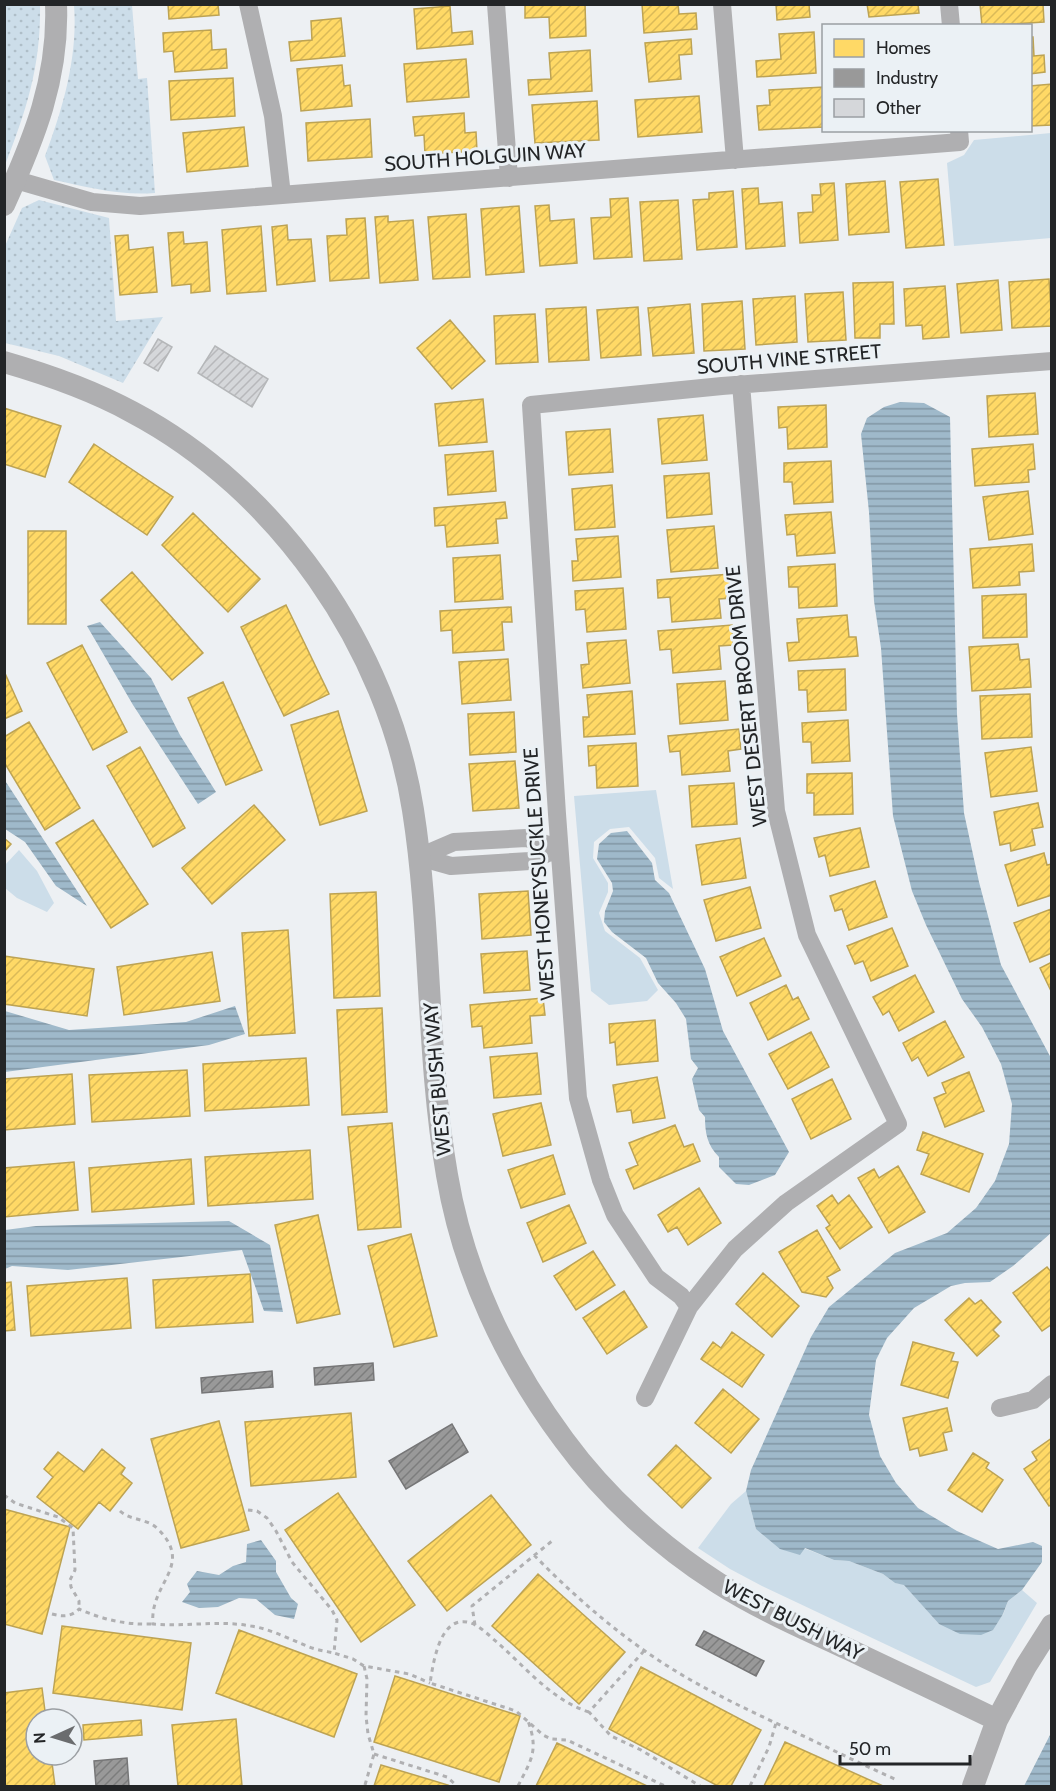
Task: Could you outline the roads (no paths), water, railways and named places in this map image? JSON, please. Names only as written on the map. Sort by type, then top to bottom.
[{"type":"street","points":[[4,205],[33,137],[50,85],[56,48],[56,4]]},
{"type":"street","points":[[248,4],[273,116],[282,195]]},
{"type":"street","points":[[496,4],[509,178]]},
{"type":"street","points":[[722,4],[735,160]]},
{"type":"street","points":[[949,4],[951,24]]},
{"type":"street","name":"SOUTH HOLGUIN WAY","points":[[16,180],[75,198],[121,205],[164,204],[735,160],[959,136]]},
{"type":"street","name":"SOUTH VINE STREET","points":[[531,405],[741,384],[1052,361]]},
{"type":"street","name":"WEST BUSH WAY","points":[[4,362],[68,382],[132,411],[194,452],[224,477],[290,543],[311,569],[344,618],[379,688],[394,732],[410,792],[419,858],[438,1116],[454,1209],[468,1258],[487,1310],[516,1368],[549,1419],[583,1463],[626,1509],[666,1545],[716,1581],[771,1613],[998,1720]]},
{"type":"street","name":"WEST DESERT BROOM DRIVE","points":[[689,1306],[735,1249],[786,1203],[898,1124],[807,935],[776,811],[741,384]]},
{"type":"street","name":"WEST HONEYSUCKLE DRIVE","points":[[531,405],[559,848],[578,1098],[601,1180],[615,1215],[656,1277],[681,1296],[689,1306]]},
{"type":"street","points":[[419,858],[454,842],[526,838],[559,848]]},
{"type":"street","points":[[645,1398],[689,1306]]},
{"type":"street","points":[[1000,1408],[1033,1400],[1052,1384]]},
{"type":"street","points":[[973,1786],[998,1720],[1026,1666],[1052,1625]]}]
